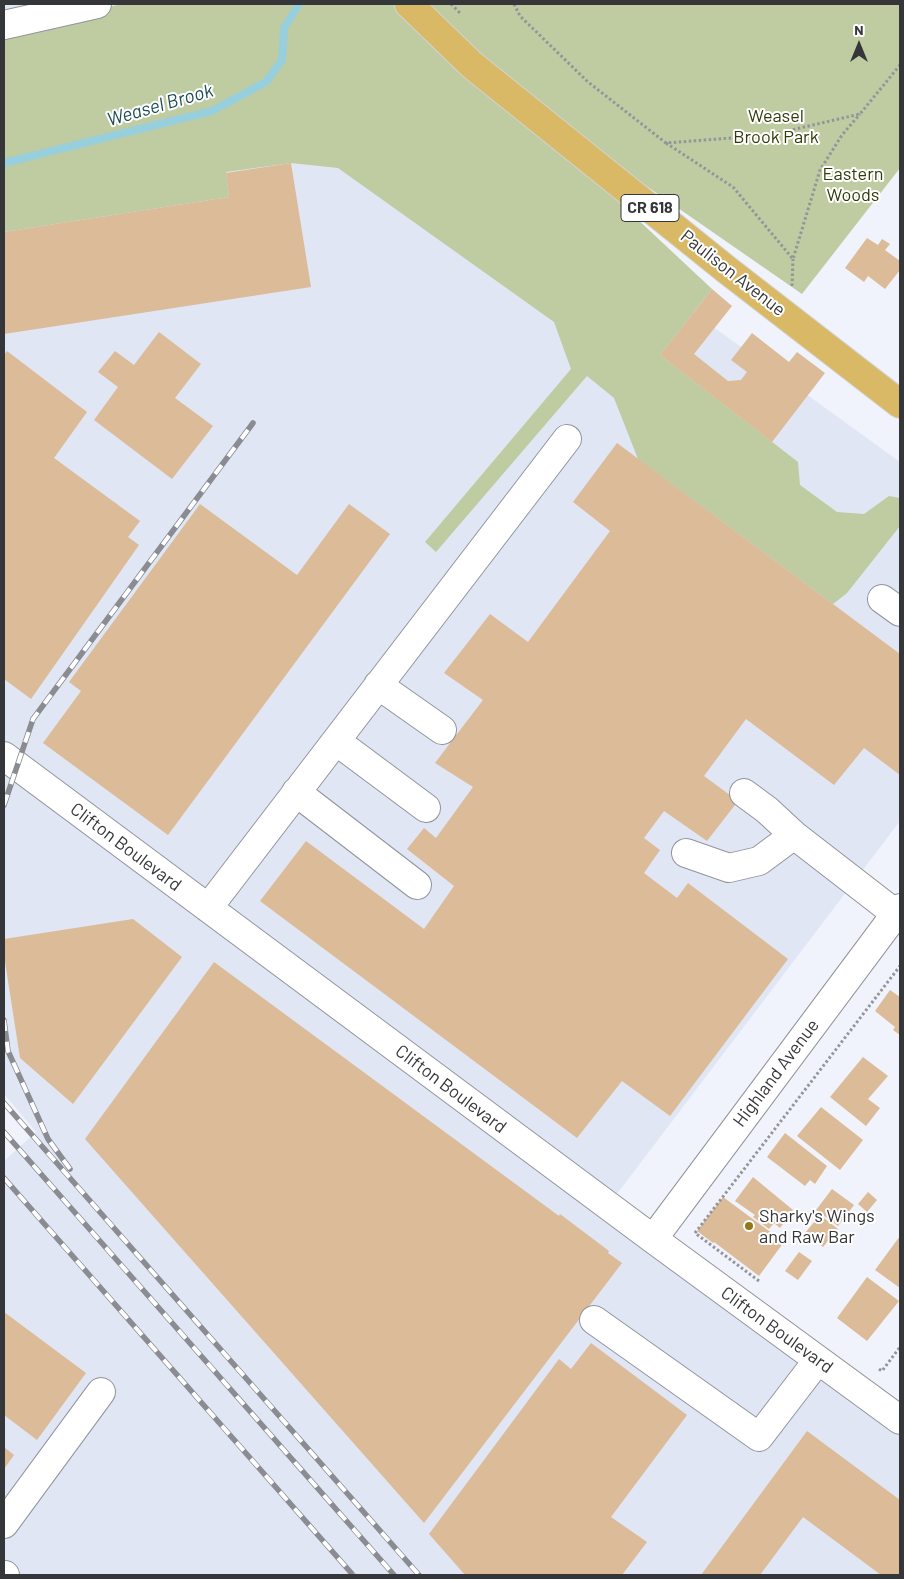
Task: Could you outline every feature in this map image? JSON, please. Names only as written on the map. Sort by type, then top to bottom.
[{"type":"main road","name":"Paulison Avenue","points":[[409,4],[472,65],[727,270],[900,404]]},
{"type":"street","points":[[4,25],[96,4]]},
{"type":"street","points":[[208,908],[567,439]]},
{"type":"street","points":[[378,685],[442,730]]},
{"type":"street","points":[[336,741],[426,808]]},
{"type":"street","name":"Clifton Boulevard","points":[[4,756],[818,1360],[896,1407]]},
{"type":"street","points":[[296,792],[417,886]]},
{"type":"street","points":[[744,793],[767,810],[794,835],[898,910]]},
{"type":"street","points":[[686,853],[729,868],[759,861],[794,835]]},
{"type":"street","name":"Highland Avenue","points":[[653,1239],[898,910]]},
{"type":"street","points":[[594,1320],[759,1437],[818,1360]]},
{"type":"street","points":[[4,1524],[101,1392]]},
{"type":"path","points":[[514,4],[520,16],[588,82],[666,143],[733,187],[793,259],[820,170],[842,136],[900,66]]},
{"type":"path","points":[[666,143],[770,136],[860,114]]},
{"type":"path","points":[[765,1285],[695,1233],[900,966]]},
{"type":"path","points":[[874,1365],[882,1371],[900,1347]]},
{"type":"shaded area","points":[[4,4],[328,4],[694,313],[900,462],[900,821],[604,1211],[900,1429],[900,1575],[4,1575],[4,1161],[36,1132],[4,1094]]},
{"type":"green space","points":[[121,4],[900,4],[900,168],[802,294],[476,68],[712,289],[660,355],[798,462],[800,485],[837,512],[864,514],[889,496],[900,498],[900,526],[847,593],[833,604],[638,459],[614,398],[587,376],[436,552],[425,542],[571,369],[554,322],[338,168],[291,163],[226,172],[229,197],[4,232],[4,36]]},
{"type":"building","points":[[291,163],[311,287],[4,334],[4,232],[229,197],[226,173]]},
{"type":"building","points":[[867,238],[878,245],[882,239],[890,244],[885,250],[900,261],[900,270],[885,289],[868,276],[864,282],[845,268]]},
{"type":"building","points":[[712,289],[732,306],[694,354],[728,381],[741,380],[747,372],[731,360],[752,333],[789,362],[797,352],[825,373],[772,442],[660,355]]},
{"type":"building","points":[[159,332],[201,364],[175,398],[213,426],[172,479],[94,420],[118,387],[98,372],[115,351],[134,365]]},
{"type":"building","points":[[7,351],[87,412],[54,458],[140,521],[128,537],[139,545],[31,699],[4,679],[4,355]]},
{"type":"building","points":[[617,443],[900,654],[900,775],[864,748],[834,785],[746,719],[704,776],[738,801],[707,841],[664,811],[644,838],[660,850],[644,873],[677,898],[688,883],[788,959],[670,1116],[622,1081],[577,1138],[260,901],[306,841],[424,929],[454,886],[407,849],[424,828],[436,838],[473,787],[435,763],[483,700],[444,673],[490,614],[528,642],[610,531],[573,502]]},
{"type":"building","points":[[200,504],[297,575],[349,504],[390,534],[168,835],[43,743],[81,691],[69,682]]},
{"type":"building","points":[[133,919],[182,957],[73,1104],[20,1058],[4,955],[4,939]]},
{"type":"building","points":[[214,962],[559,1216],[560,1214],[622,1263],[424,1523],[85,1139]]},
{"type":"building","points":[[890,990],[900,997],[900,1035],[893,1030],[895,1027],[875,1011]]},
{"type":"building","points":[[863,1057],[888,1076],[868,1099],[880,1108],[866,1126],[830,1097]]},
{"type":"building","points":[[821,1107],[863,1140],[840,1170],[797,1136]]},
{"type":"building","points":[[785,1133],[827,1166],[815,1184],[810,1180],[805,1186],[767,1157]]},
{"type":"building","points":[[753,1177],[793,1210],[780,1228],[774,1223],[769,1229],[753,1217],[755,1215],[735,1201]]},
{"type":"building","points":[[832,1189],[854,1205],[838,1226],[816,1210]]},
{"type":"building","points":[[868,1192],[877,1200],[867,1212],[858,1204]]},
{"type":"building","points":[[723,1197],[784,1242],[759,1276],[697,1231]]},
{"type":"building","points":[[820,1215],[838,1229],[823,1247],[805,1233]]},
{"type":"building","points":[[900,1236],[900,1288],[875,1270]]},
{"type":"building","points":[[799,1252],[812,1261],[798,1280],[785,1271]]},
{"type":"building","points":[[867,1277],[899,1301],[867,1341],[837,1318]]},
{"type":"building","points":[[4,1312],[86,1373],[37,1440],[4,1415]]},
{"type":"building","points":[[591,1343],[687,1415],[611,1517],[647,1542],[622,1575],[465,1575],[429,1534],[559,1359],[571,1369]]},
{"type":"building","points":[[807,1431],[900,1500],[900,1575],[881,1575],[803,1517],[760,1575],[701,1575]]},
{"type":"building","points":[[4,1447],[14,1455],[4,1469]]},
{"type":"waterway","name":"Weasel Brook","points":[[4,163],[212,111],[266,82],[282,60],[284,28],[299,4]]},
{"type":"railway","points":[[4,805],[33,719],[253,423]]},
{"type":"railway","points":[[4,1020],[8,1051],[48,1139],[70,1169]]},
{"type":"railway","points":[[4,1103],[419,1575]]},
{"type":"railway","points":[[4,1132],[394,1575]]},
{"type":"railway","points":[[4,1178],[353,1575]]},
{"type":"place","name":"Sharky's Wings and Raw Bar","points":[[749,1226]]},
{"type":"park label","name":"Weasel Brook Park","points":[[776,126]]},
{"type":"park label","name":"Eastern Woods","points":[[853,184]]}]
